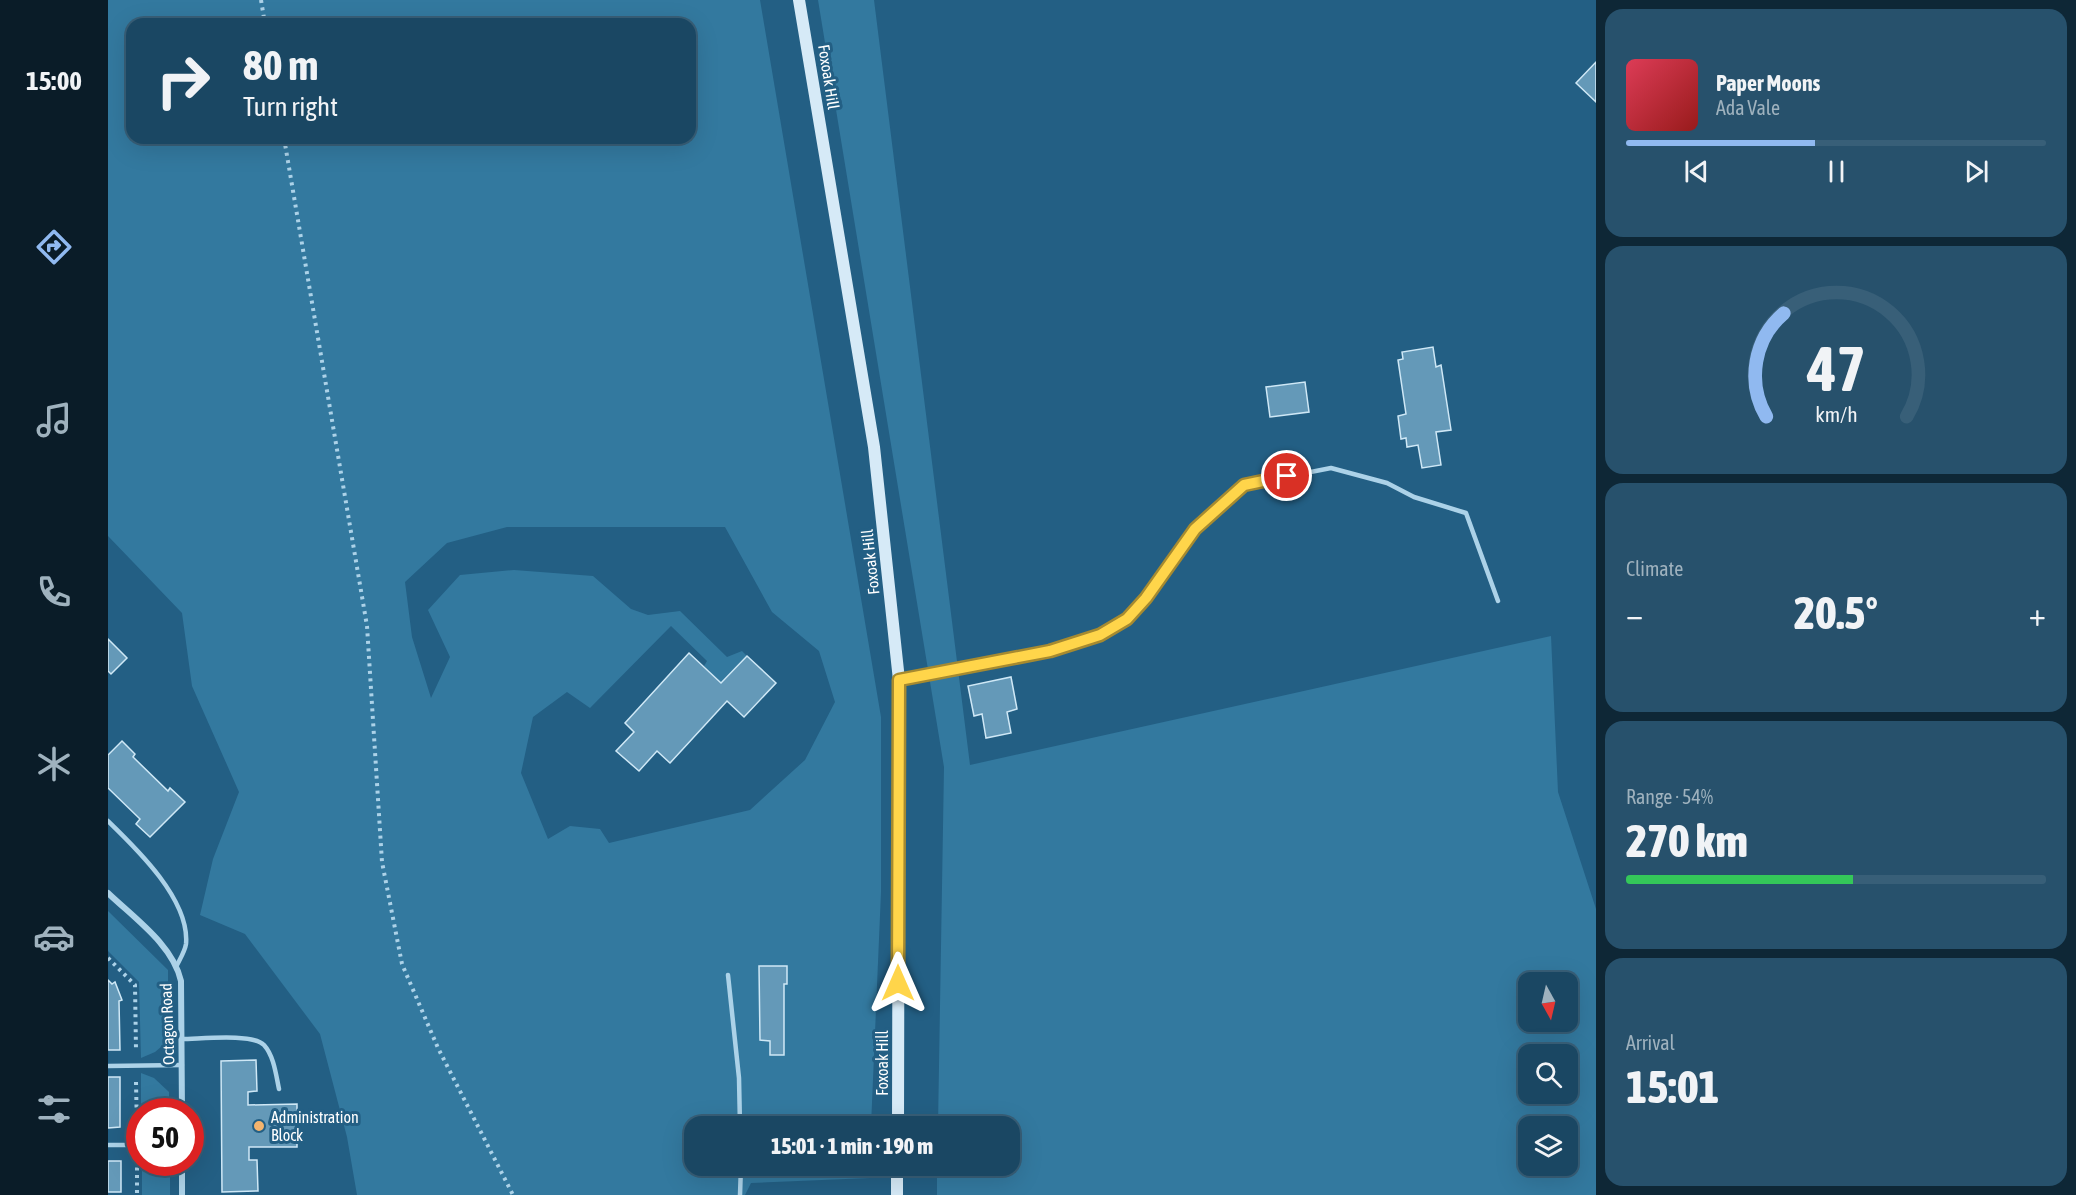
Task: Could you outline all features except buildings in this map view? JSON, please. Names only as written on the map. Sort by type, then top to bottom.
[{"type":"main road","name":"Foxoak Hill","points":[[799,0],[874,447],[899,680],[898,1116]]},
{"type":"main road","points":[[897,1176],[897,1195]]},
{"type":"street","name":"Octagon Road","points":[[108,892],[168,952],[177,965],[180,981],[182,1098]]},
{"type":"street","points":[[182,1176],[182,1195]]},
{"type":"lane","points":[[899,680],[1050,651],[1100,635],[1127,619],[1146,598],[1195,529],[1244,485],[1331,468],[1386,483],[1414,497],[1466,513],[1498,601]]},
{"type":"lane","points":[[108,821],[153,870],[181,914],[186,946],[177,965]]},
{"type":"lane","points":[[728,975],[739,1078],[740,1116]]},
{"type":"lane","points":[[182,1039],[244,1038],[263,1044],[271,1055],[279,1089]]},
{"type":"lane","points":[[108,1066],[182,1065]]},
{"type":"lane","points":[[108,1145],[126,1145]]},
{"type":"lane","points":[[740,1195],[741,1176]]},
{"type":"path","points":[[261,0],[264,18]]},
{"type":"path","points":[[285,144],[366,626],[382,862],[402,964],[438,1048],[513,1195]]},
{"type":"shaded area","points":[[108,0],[760,0],[881,717],[881,892],[871,1116],[684,1116],[684,1176],[870,1176],[870,1178],[751,1183],[745,1195],[357,1195],[347,1137],[320,1034],[245,934],[200,915],[213,859],[239,792],[192,686],[182,613],[108,536]],"holes":[[[507,527],[725,527],[772,612],[819,651],[835,702],[805,760],[750,810],[609,843],[600,829],[570,826],[548,839],[521,773],[533,717],[567,692],[590,708],[671,626],[707,661],[704,666],[721,683],[747,656],[742,651],[727,657],[680,611],[648,615],[631,609],[593,576],[514,570],[460,575],[428,610],[450,657],[431,698],[412,637],[405,582],[447,543]]]},
{"type":"shaded area","points":[[818,0],[874,0],[970,765],[1551,636],[1558,792],[1596,909],[1596,1195],[937,1195],[937,1176],[1020,1176],[1020,1116],[938,1116],[944,767]]},
{"type":"shaded area","points":[[108,911],[168,970],[168,1041],[155,1052],[141,1058],[139,982],[108,951]]},
{"type":"shaded area","points":[[141,1073],[154,1078],[169,1092],[169,1098],[141,1098]]},
{"type":"shaded area","points":[[142,1176],[170,1176],[170,1195],[142,1195]]},
{"type":"place","name":"Administration Block","points":[[259,1126]]},
{"type":"route","points":[[898,983],[899,680],[1050,651],[1072,646],[1100,635],[1127,619],[1146,598],[1195,529],[1244,485],[1287,476]]}]
